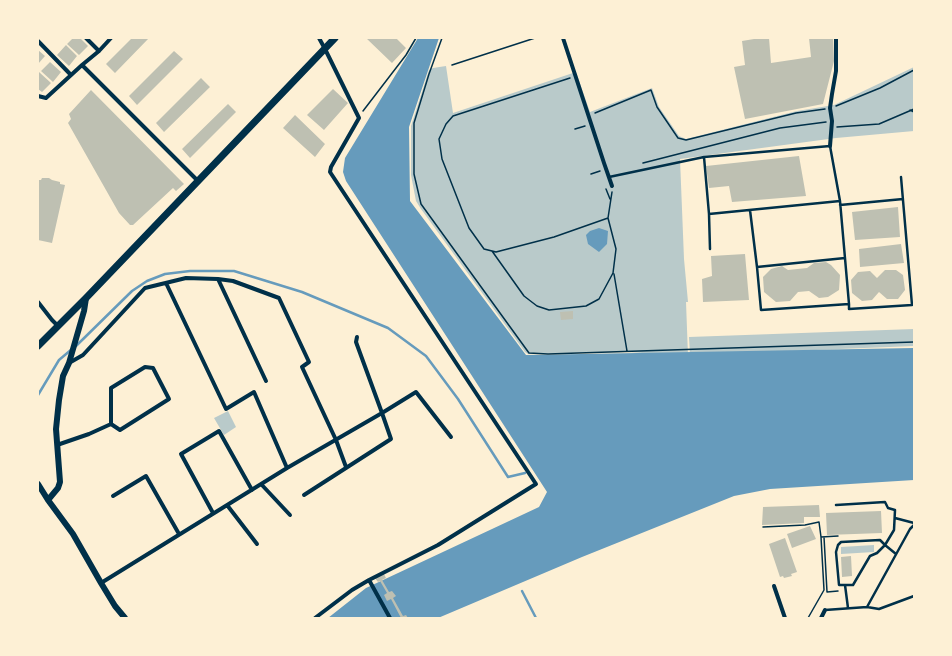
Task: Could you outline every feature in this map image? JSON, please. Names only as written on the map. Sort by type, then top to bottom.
[{"type":"main road","points":[[38,346],[336,38]]},
{"type":"street","points":[[86,38],[99,50]]},
{"type":"street","points":[[38,96],[46,98],[111,38]]},
{"type":"street","points":[[315,618],[352,590],[370,582],[438,545],[536,484],[330,172],[331,167],[359,118],[319,38]]},
{"type":"street","points":[[563,38],[612,186]]},
{"type":"street","points":[[830,146],[832,121],[830,108],[836,71],[836,38]]},
{"type":"street","points":[[38,41],[71,75]]},
{"type":"street","points":[[82,65],[198,181]]},
{"type":"street","points":[[69,361],[83,355],[145,288],[186,278],[218,279],[233,281],[279,298],[309,362],[302,367],[336,440],[346,468]]},
{"type":"street","points":[[218,279],[266,381]]},
{"type":"street","points":[[166,283],[226,409],[254,392],[287,468]]},
{"type":"street","points":[[48,500],[58,488],[60,482],[56,429],[59,400],[63,376],[76,339],[86,298]]},
{"type":"street","points":[[38,302],[58,326]]},
{"type":"street","points":[[304,495],[391,438],[356,342],[357,337]]},
{"type":"street","points":[[146,367],[153,368],[169,399],[120,430],[111,424],[111,388],[146,367]]},
{"type":"street","points":[[101,583],[287,468],[382,414],[416,392],[451,437]]},
{"type":"street","points":[[57,445],[89,434],[111,424]]},
{"type":"street","points":[[213,513],[181,454],[219,431],[252,490]]},
{"type":"street","points":[[113,496],[146,476],[179,534]]},
{"type":"street","points":[[38,484],[73,534],[115,606],[125,618]]},
{"type":"street","points":[[261,484],[290,515]]},
{"type":"street","points":[[227,505],[257,544]]},
{"type":"street","points":[[370,582],[390,618]]},
{"type":"street","points":[[774,586],[785,618]]},
{"type":"street","points":[[821,618],[826,610]]},
{"type":"lane","points":[[609,177],[704,157],[830,146],[840,201],[849,309],[913,306],[901,178]]},
{"type":"lane","points":[[704,157],[710,214],[710,249]]},
{"type":"lane","points":[[840,205],[903,199]]},
{"type":"lane","points":[[710,214],[840,201]]},
{"type":"lane","points":[[750,210],[761,310],[849,304]]},
{"type":"lane","points":[[756,267],[845,258]]},
{"type":"lane","points":[[836,505],[885,502],[888,508],[895,510],[894,530],[885,545],[877,553],[870,556],[853,585],[839,585],[836,552],[838,545],[841,542],[880,540],[885,545],[896,554]]},
{"type":"lane","points":[[867,607],[914,524],[895,518]]},
{"type":"lane","points":[[845,585],[848,608]]},
{"type":"lane","points":[[826,610],[867,607],[879,609],[914,596]]},
{"type":"path","points":[[359,118],[364,108],[406,55],[416,38]]},
{"type":"path","points":[[442,38],[414,123],[414,174],[421,204],[528,353],[548,354],[914,342]]},
{"type":"path","points":[[452,65],[535,38]]},
{"type":"path","points":[[588,115],[651,90],[657,107],[678,138],[686,140],[796,112],[830,108],[880,88],[914,70]]},
{"type":"path","points":[[575,76],[453,116],[446,124],[439,139],[442,159],[469,228],[484,249],[496,252],[554,237],[608,218]]},
{"type":"path","points":[[832,128],[879,124],[914,109]]},
{"type":"path","points":[[910,110],[914,112]]},
{"type":"path","points":[[638,164],[780,128],[832,121]]},
{"type":"path","points":[[575,129],[591,124]]},
{"type":"path","points":[[591,174],[606,169]]},
{"type":"path","points":[[612,186],[608,218],[616,249],[613,273],[627,351]]},
{"type":"path","points":[[492,251],[524,296],[537,306],[549,310],[586,306],[599,299],[613,273]]},
{"type":"path","points":[[763,526],[818,522],[822,537],[827,592],[846,591]]},
{"type":"path","points":[[822,537],[844,536]]},
{"type":"path","points":[[808,618],[824,590],[822,537]]},
{"type":"shaded area","points":[[446,66],[453,113],[576,72],[590,112],[652,88],[659,107],[679,136],[686,139],[797,111],[834,105],[914,67],[914,131],[836,138],[680,159],[684,259],[688,302],[686,302],[688,356],[627,352],[528,354],[525,352],[416,201],[411,175],[411,126],[429,70]]},
{"type":"shaded area","points":[[914,329],[914,346],[690,355],[689,337]]},
{"type":"shaded area","points":[[228,411],[236,427],[224,435],[214,418]]},
{"type":"shaded area","points":[[874,545],[874,552],[841,554],[841,547]]},
{"type":"water","points":[[418,38],[439,38],[409,127],[410,201],[526,355],[914,348],[914,480],[770,489],[734,496],[582,557],[438,618],[328,618],[366,588],[539,507],[547,492],[346,181],[343,172],[345,158]]},
{"type":"water","points":[[599,228],[608,231],[607,244],[599,252],[588,244],[586,235],[590,231]]},
{"type":"building","points":[[73,38],[80,38],[88,46],[79,55],[67,44]]},
{"type":"building","points":[[132,38],[149,38],[115,73],[106,64]]},
{"type":"building","points":[[366,38],[396,38],[406,48],[392,63]]},
{"type":"building","points":[[769,38],[771,63],[811,57],[809,38],[833,38],[834,61],[823,104],[745,119],[734,67],[745,65],[742,41]]},
{"type":"building","points":[[66,45],[77,56],[69,66],[57,55]]},
{"type":"building","points":[[38,50],[45,56],[38,64]]},
{"type":"building","points":[[174,51],[183,59],[137,105],[129,96]]},
{"type":"building","points":[[50,62],[61,72],[53,82],[41,71]]},
{"type":"building","points":[[39,72],[51,83],[42,92],[38,89]]},
{"type":"building","points":[[201,78],[210,87],[164,132],[156,123]]},
{"type":"building","points":[[333,89],[348,103],[324,130],[307,115]]},
{"type":"building","points":[[91,90],[184,184],[176,191],[173,188],[133,225],[130,225],[119,213],[68,123],[71,119],[69,114]]},
{"type":"building","points":[[228,104],[236,112],[190,158],[182,149]]},
{"type":"building","points":[[295,115],[325,144],[315,157],[283,128]]},
{"type":"building","points":[[799,156],[806,196],[732,202],[729,186],[709,188],[706,166]]},
{"type":"building","points":[[42,178],[49,178],[65,185],[52,243],[38,240],[38,180],[41,180]]},
{"type":"building","points":[[898,207],[900,237],[855,240],[852,212]]},
{"type":"building","points":[[901,244],[904,263],[860,267],[859,249]]},
{"type":"building","points":[[745,254],[749,300],[703,302],[702,279],[712,276],[711,256]]},
{"type":"building","points":[[826,262],[831,265],[840,275],[839,290],[828,297],[819,298],[809,291],[798,292],[790,301],[776,302],[764,292],[763,277],[771,269],[782,266],[788,270],[807,268],[814,263]]},
{"type":"building","points":[[885,270],[896,270],[903,275],[905,290],[898,299],[887,299],[879,292],[872,300],[862,301],[852,293],[851,280],[858,272],[870,271],[877,278]]},
{"type":"building","points":[[573,311],[573,319],[561,320],[560,312]]},
{"type":"building","points":[[819,505],[820,517],[804,517],[804,523],[762,525],[763,507]]},
{"type":"building","points":[[881,511],[882,533],[827,535],[826,513]]},
{"type":"building","points":[[810,526],[816,539],[792,548],[787,534]]},
{"type":"building","points":[[785,538],[797,572],[791,574],[792,576],[784,578],[783,576],[780,577],[769,544]]},
{"type":"building","points":[[851,556],[852,576],[842,577],[841,557]]},
{"type":"building","points":[[383,572],[386,578],[382,580],[389,592],[392,591],[396,596],[393,598],[403,616],[406,615],[408,618],[401,618],[391,599],[387,601],[384,595],[387,593],[380,581],[378,582],[374,577]]},
{"type":"waterway","points":[[76,346],[132,291],[147,281],[165,274],[190,271],[234,271],[302,292],[388,328],[426,356],[458,399],[508,477],[525,473]]},
{"type":"waterway","points":[[38,395],[59,360],[72,349]]},
{"type":"waterway","points":[[522,591],[536,618]]}]
